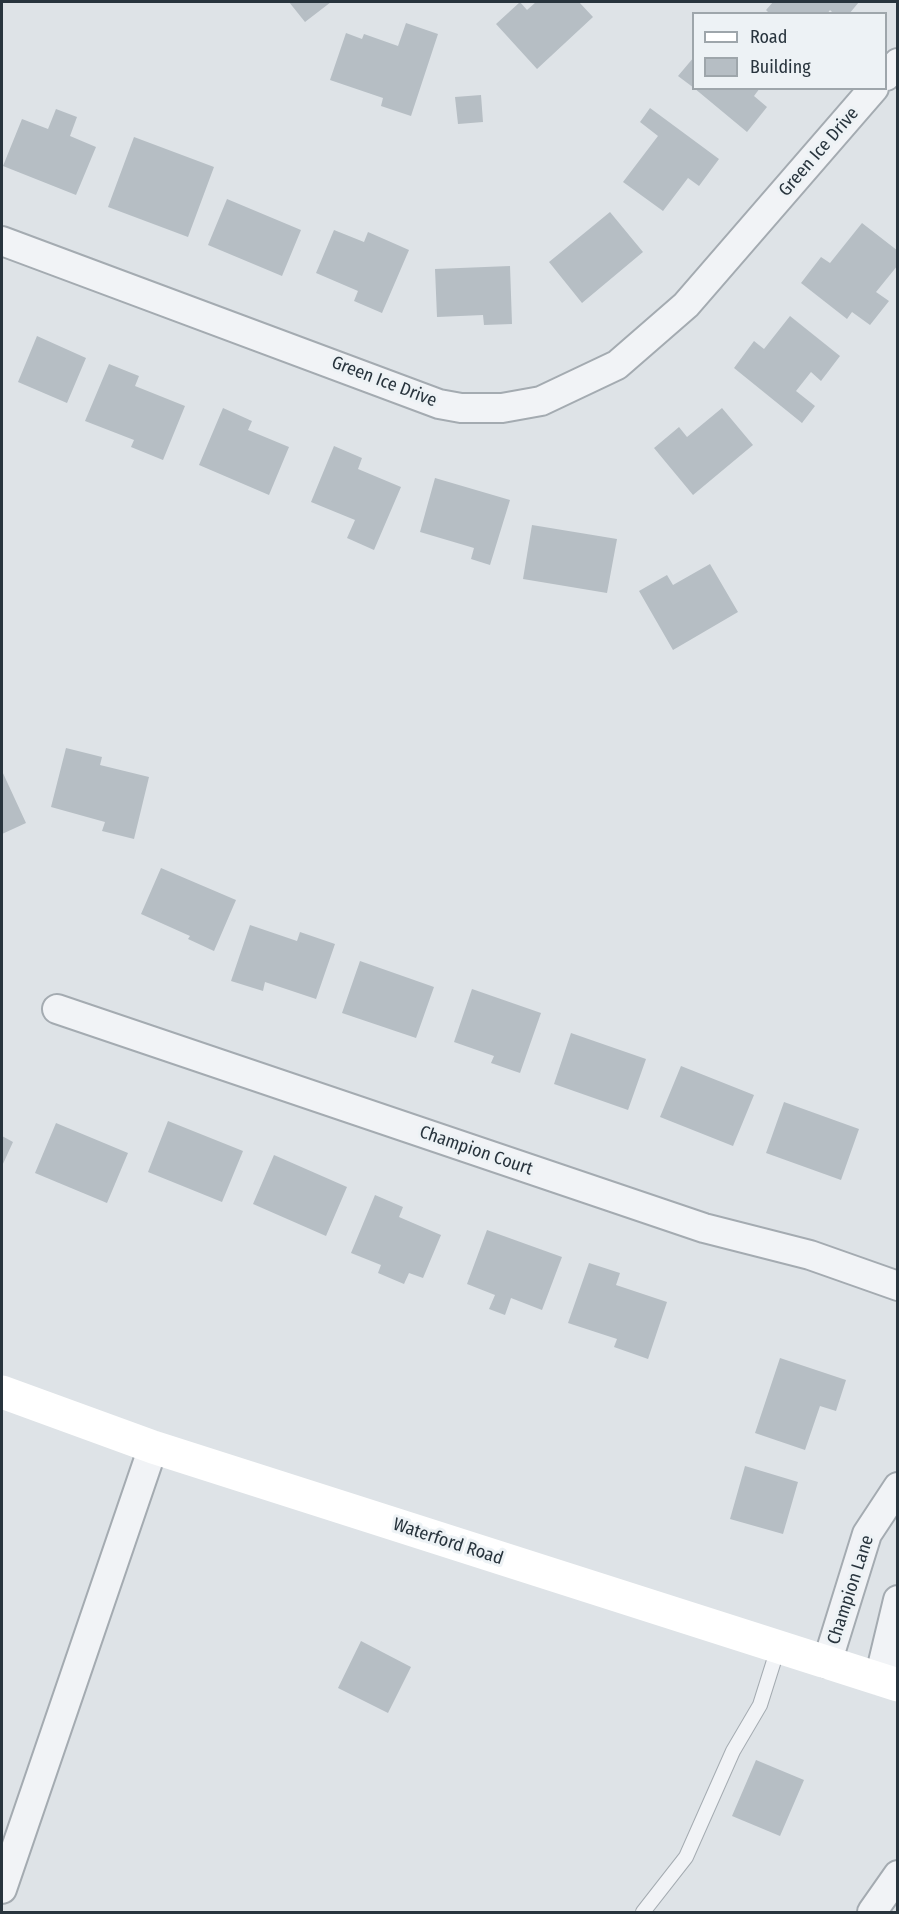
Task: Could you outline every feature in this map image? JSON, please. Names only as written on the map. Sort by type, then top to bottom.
[{"type":"main road","name":"Waterford Road","points":[[2,1392],[153,1447],[888,1682]]},
{"type":"street","name":"Green Ice Drive","points":[[2,241],[439,404],[461,408],[502,408],[541,401],[617,365],[686,305],[872,90]]},
{"type":"street","name":"Champion Court","points":[[57,1009],[704,1228],[810,1255],[897,1286]]},
{"type":"street","points":[[2,1889],[153,1447]]},
{"type":"street","name":"Champion Lane","points":[[827,1663],[867,1534],[897,1488]]},
{"type":"street","points":[[888,1682],[897,1600]]},
{"type":"street","points":[[872,1912],[897,1875]]},
{"type":"lane","points":[[644,1912],[686,1857],[733,1751],[760,1706],[778,1648]]},
{"type":"building","points":[[289,2],[331,2],[305,22]]},
{"type":"building","points":[[520,2],[527,10],[536,2],[579,2],[593,17],[537,69],[496,24]]},
{"type":"building","points":[[773,2],[859,2],[851,12],[830,10],[828,12],[768,12],[766,10]]},
{"type":"building","points":[[406,23],[438,34],[411,116],[381,106],[383,98],[330,80],[346,33],[362,39],[364,34],[398,46]]},
{"type":"building","points":[[692,59],[692,86],[678,76]]},
{"type":"building","points":[[696,90],[758,90],[754,96],[767,107],[747,132]]},
{"type":"building","points":[[481,95],[483,122],[458,124],[455,97]]},
{"type":"building","points":[[650,108],[719,159],[699,186],[688,178],[663,211],[623,182],[658,136],[640,122]]},
{"type":"building","points":[[56,109],[77,117],[70,136],[96,147],[76,195],[3,166],[22,119],[48,129]]},
{"type":"building","points":[[134,137],[214,167],[188,237],[108,207]]},
{"type":"building","points":[[227,199],[301,230],[282,276],[208,245]]},
{"type":"building","points":[[610,212],[643,252],[582,303],[549,262]]},
{"type":"building","points":[[862,223],[898,251],[898,265],[876,292],[889,301],[870,325],[852,312],[847,319],[801,283],[821,257],[830,263]]},
{"type":"building","points":[[334,230],[364,242],[368,232],[409,250],[382,313],[354,301],[358,291],[316,273]]},
{"type":"building","points":[[510,266],[512,324],[484,325],[483,315],[437,317],[435,269]]},
{"type":"building","points":[[790,316],[840,356],[821,381],[811,372],[796,391],[815,406],[802,423],[734,368],[754,341],[764,349]]},
{"type":"building","points":[[37,336],[86,358],[67,403],[18,382]]},
{"type":"building","points":[[109,364],[139,376],[135,386],[185,406],[163,460],[131,447],[134,440],[85,421]]},
{"type":"building","points":[[223,408],[252,421],[248,430],[289,447],[269,495],[199,465]]},
{"type":"building","points":[[722,408],[753,445],[693,495],[654,448],[679,427],[687,437]]},
{"type":"building","points":[[334,446],[362,458],[358,469],[401,487],[374,550],[347,538],[355,520],[311,502]]},
{"type":"building","points":[[435,478],[510,500],[490,565],[471,559],[474,548],[420,532]]},
{"type":"building","points":[[532,525],[617,539],[607,593],[523,579]]},
{"type":"building","points":[[710,564],[738,612],[673,650],[639,591],[667,575],[673,585]]},
{"type":"building","points":[[66,748],[102,757],[100,765],[149,777],[134,839],[102,831],[105,822],[51,807]]},
{"type":"building","points":[[2,771],[26,823],[2,834]]},
{"type":"building","points":[[161,868],[236,900],[214,951],[188,939],[190,936],[141,914]]},
{"type":"building","points":[[250,925],[297,941],[300,932],[335,944],[316,999],[265,982],[263,991],[231,981]]},
{"type":"building","points":[[360,961],[434,987],[416,1038],[342,1013]]},
{"type":"building","points":[[472,989],[541,1013],[520,1073],[491,1063],[494,1056],[454,1042]]},
{"type":"building","points":[[571,1033],[646,1059],[628,1110],[554,1084]]},
{"type":"building","points":[[681,1066],[754,1095],[733,1146],[660,1117]]},
{"type":"building","points":[[784,1102],[859,1129],[841,1180],[766,1153]]},
{"type":"building","points":[[168,1121],[243,1151],[222,1202],[148,1172]]},
{"type":"building","points":[[56,1123],[128,1153],[107,1203],[35,1173]]},
{"type":"building","points":[[2,1136],[13,1142],[2,1166]]},
{"type":"building","points":[[274,1155],[347,1187],[326,1236],[253,1204]]},
{"type":"building","points":[[375,1195],[403,1207],[399,1217],[441,1235],[423,1278],[409,1273],[404,1284],[378,1273],[381,1265],[351,1253]]},
{"type":"building","points":[[487,1230],[562,1257],[542,1310],[511,1298],[505,1315],[489,1309],[495,1295],[467,1284]]},
{"type":"building","points":[[589,1263],[620,1273],[616,1285],[667,1302],[648,1359],[614,1347],[617,1339],[568,1323]]},
{"type":"building","points":[[780,1358],[846,1380],[836,1411],[820,1406],[805,1450],[755,1433]]},
{"type":"building","points":[[745,1466],[798,1482],[783,1534],[730,1519]]},
{"type":"building","points":[[361,1641],[411,1667],[388,1713],[338,1688]]},
{"type":"building","points":[[756,1760],[804,1780],[780,1836],[732,1816]]}]
